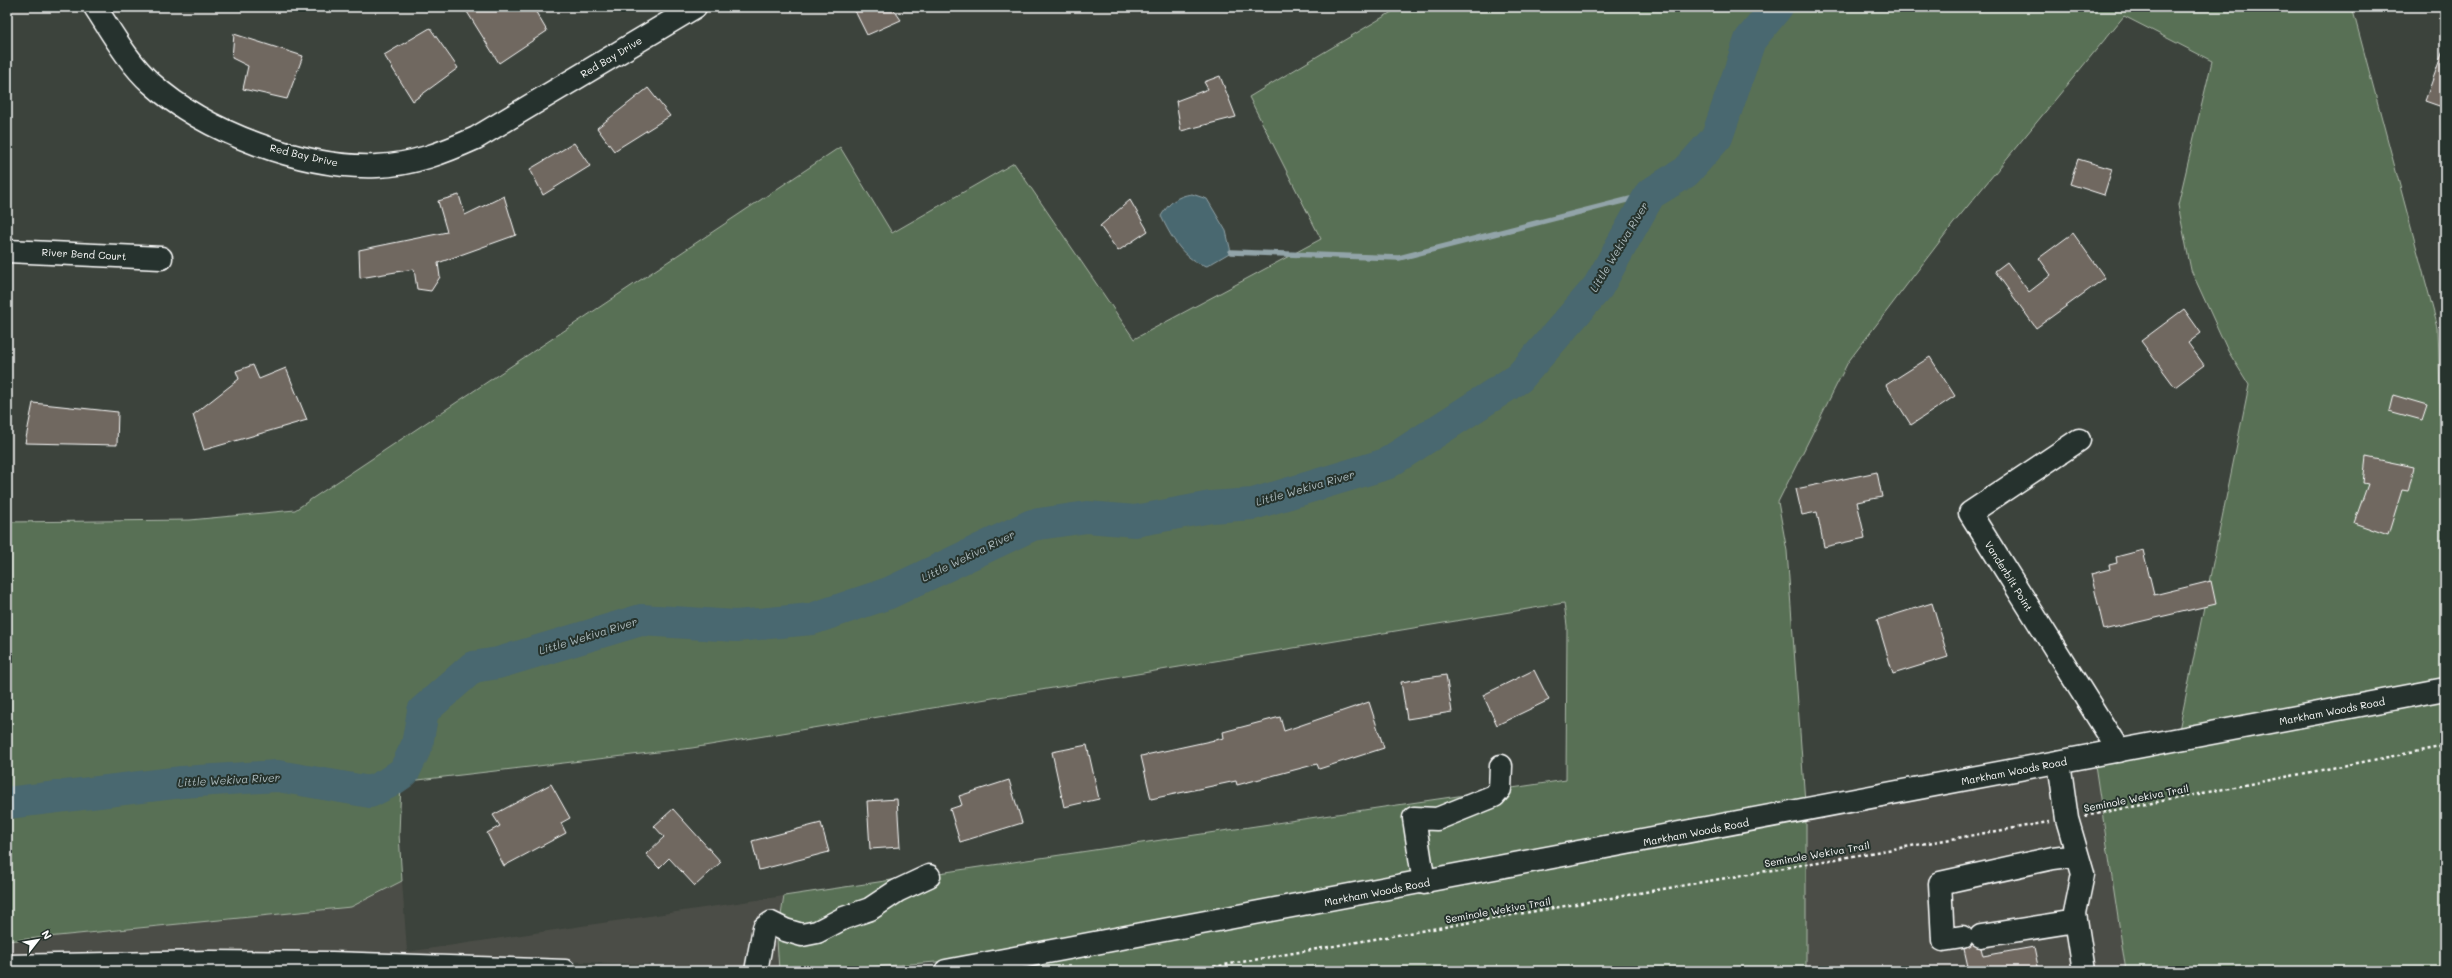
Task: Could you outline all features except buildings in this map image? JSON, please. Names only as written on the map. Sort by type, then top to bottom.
[{"type":"main road","name":"Red Bay Drive","points":[[95,7],[126,54],[151,83],[188,109],[236,137],[283,153],[334,164],[377,166],[406,163],[446,152],[476,138],[695,7]]},
{"type":"main road","name":"River Bend Court","points":[[7,251],[161,258]]},
{"type":"main road","name":"Vanderbilt Point","points":[[2079,440],[1970,513],[2119,751]]},
{"type":"main road","name":"Markham Woods Road","points":[[946,971],[1424,883],[2445,689]]},
{"type":"main road","points":[[2059,762],[2067,819],[2083,874],[2075,913],[2084,971]]},
{"type":"main road","points":[[1424,883],[1414,818],[1437,819],[1494,796],[1500,789],[1501,766]]},
{"type":"main road","points":[[2076,921],[1943,940],[1940,883],[2053,858],[2077,855]]},
{"type":"main road","points":[[756,971],[764,928],[771,923],[785,930],[802,935],[817,932],[844,918],[870,909],[897,891],[929,876]]},
{"type":"main road","points":[[7,966],[210,962],[324,963],[565,971]]},
{"type":"path","name":"Seminole Wekiva Trail","points":[[1190,971],[2067,819],[2445,746]]},
{"type":"shaded area","points":[[2095,765],[2126,971],[1806,971],[1806,821]]},
{"type":"shaded area","points":[[402,881],[407,952],[784,896],[777,941],[779,969],[333,953],[7,957],[7,941],[351,907]]},
{"type":"green space","points":[[1400,7],[2352,7],[2438,328],[2442,456],[2445,460],[2445,680],[2179,730],[2249,385],[2228,351],[2191,270],[2178,205],[2212,61],[2124,16],[1953,224],[1848,362],[1778,502],[1787,551],[1805,802],[961,960],[860,968],[779,969],[777,941],[784,896],[1566,780],[1567,626],[1564,603],[692,748],[401,782],[399,834],[402,881],[351,907],[7,941],[7,522],[190,520],[295,510],[840,147],[892,233],[1014,163],[1134,339],[1321,239],[1249,97]]},
{"type":"green space","points":[[2445,699],[2445,971],[2126,971],[2095,765],[2113,762],[2115,764],[2122,760]]},
{"type":"green space","points":[[1806,821],[1806,971],[1004,971]]},
{"type":"water","points":[[1192,194],[1207,199],[1226,231],[1231,252],[1207,266],[1185,254],[1174,240],[1161,216],[1167,207],[1177,198]]},
{"type":"waterway","name":"Little Wekiva River","points":[[7,803],[182,782],[278,776],[370,792],[388,783],[404,772],[417,745],[423,711],[473,667],[498,663],[641,620],[736,626],[812,619],[889,593],[1032,525],[1087,517],[1135,521],[1211,507],[1253,504],[1386,464],[1519,378],[1598,287],[1650,194],[1686,172],[1717,137],[1750,40],[1777,7]]},
{"type":"waterway","points":[[1231,252],[1399,258],[1650,194]]}]
